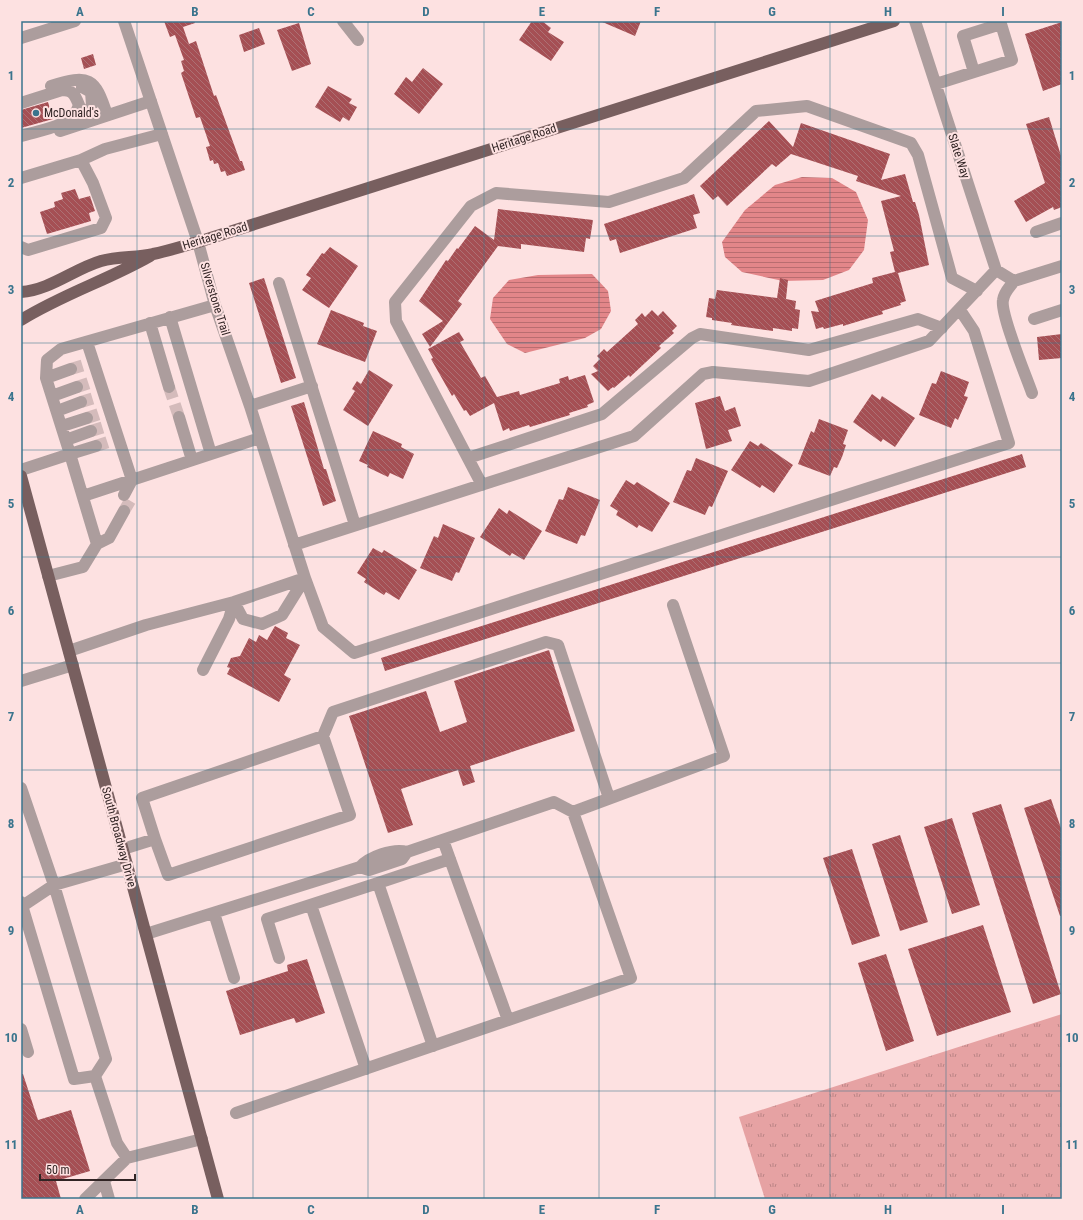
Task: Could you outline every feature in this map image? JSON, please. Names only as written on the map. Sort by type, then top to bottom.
[{"type":"main road","name":"Heritage Road","points":[[21,292],[39,289],[101,261],[153,254],[198,242],[894,21]]},
{"type":"main road","name":"Heritage Road","points":[[21,320],[64,296],[122,272],[153,254]]},
{"type":"main road","name":"South Broadway Drive","points":[[21,476],[218,1199]]},
{"type":"street","points":[[21,38],[61,23],[75,21]]},
{"type":"street","name":"Silverstone Trail","points":[[124,21],[198,242],[215,304],[250,406],[305,578],[323,627],[354,653],[1009,444],[974,331],[960,310]]},
{"type":"street","points":[[343,21],[358,40]]},
{"type":"street","name":"Slate Way","points":[[915,21],[996,270]]},
{"type":"street","points":[[936,84],[974,72],[1012,60],[1001,24],[963,36],[974,72]]},
{"type":"street","points":[[21,96],[67,81],[86,79],[96,86],[108,115]]},
{"type":"street","points":[[21,103],[72,86],[85,88],[91,92],[93,98],[92,105],[85,116],[21,136]]},
{"type":"street","points":[[21,144],[151,101]]},
{"type":"street","points":[[482,485],[396,321],[395,302],[470,206],[496,193],[608,202],[684,178],[756,111],[807,106],[911,143],[918,155],[952,278],[977,291]]},
{"type":"street","points":[[21,178],[81,160],[106,149],[162,134]]},
{"type":"street","points":[[21,247],[28,250],[101,228],[106,218],[93,183],[81,160]]},
{"type":"street","points":[[1036,232],[1062,224]]},
{"type":"street","points":[[1032,392],[1009,327],[1002,302],[1004,294],[1014,281],[1062,266]]},
{"type":"street","points":[[294,545],[634,436],[703,374],[713,372],[809,381],[929,341],[960,310],[996,270],[1014,281]]},
{"type":"street","points":[[279,282],[355,525]]},
{"type":"street","points":[[97,544],[46,378],[48,360],[61,349],[215,304]]},
{"type":"street","points":[[1034,319],[1062,310]]},
{"type":"street","points":[[170,318],[211,454]]},
{"type":"street","points":[[468,458],[602,414],[692,338],[700,334],[809,350],[918,319],[942,328]]},
{"type":"street","points":[[150,323],[169,387]]},
{"type":"street","points":[[87,342],[89,363],[99,397],[114,440],[132,480],[127,497]]},
{"type":"street","points":[[46,378],[71,369]]},
{"type":"street","points":[[250,406],[312,386]]},
{"type":"street","points":[[52,396],[77,387]]},
{"type":"street","points":[[57,411],[81,402]]},
{"type":"street","points":[[179,417],[192,460]]},
{"type":"street","points":[[62,426],[87,418]]},
{"type":"street","points":[[66,440],[91,431]]},
{"type":"street","points":[[83,496],[260,438]]},
{"type":"street","points":[[21,470],[96,446]]},
{"type":"street","points":[[48,576],[83,567],[97,544],[109,538],[121,509]]},
{"type":"street","points":[[234,602],[243,618],[262,624],[282,615],[305,578]]},
{"type":"street","points":[[69,651],[146,626],[234,602],[305,578]]},
{"type":"street","points":[[203,670],[228,619],[234,602]]},
{"type":"street","points":[[573,812],[724,756],[673,606]]},
{"type":"street","points":[[323,736],[142,798],[168,875],[350,815],[323,736],[333,712],[546,642],[558,645],[609,798]]},
{"type":"street","points":[[21,681],[72,665]]},
{"type":"street","points":[[21,788],[54,885],[106,1059],[95,1076],[74,1079],[21,905],[54,885],[127,864]]},
{"type":"street","points":[[146,934],[360,867],[369,870],[402,859],[407,852],[554,802],[573,812],[632,978],[236,1113]]},
{"type":"street","points":[[123,849],[155,839]]},
{"type":"street","points":[[443,840],[508,1020]]},
{"type":"street","points":[[279,958],[267,919],[450,859]]},
{"type":"street","points":[[378,883],[433,1046]]},
{"type":"street","points":[[311,905],[366,1069]]},
{"type":"street","points":[[214,913],[234,978]]},
{"type":"street","points":[[21,1029],[28,1052]]},
{"type":"street","points":[[95,1076],[117,1143],[127,1158]]},
{"type":"street","points":[[86,1199],[127,1158],[202,1139]]},
{"type":"street","points":[[104,1181],[109,1199]]},
{"type":"green space","points":[[1062,1014],[1062,1199],[765,1199],[739,1117]]},
{"type":"shaded area","points":[[802,177],[832,178],[856,192],[868,220],[864,250],[849,270],[823,280],[783,281],[742,272],[725,257],[722,242],[745,210],[775,185]]},
{"type":"shaded area","points":[[592,274],[608,291],[611,311],[601,329],[585,338],[525,353],[507,344],[490,319],[493,298],[509,280],[538,275]]},
{"type":"building","points":[[164,21],[194,21],[195,23],[183,27],[189,44],[196,41],[214,96],[216,95],[240,161],[242,161],[245,170],[227,176],[225,171],[221,172],[218,163],[214,164],[213,160],[210,161],[206,147],[210,146],[200,117],[196,118],[181,73],[184,71],[181,61],[184,60],[175,35],[170,37]]},
{"type":"building","points":[[532,21],[542,21],[551,28],[548,32],[564,42],[551,61],[519,40]]},
{"type":"building","points":[[600,21],[641,21],[635,36]]},
{"type":"building","points":[[1062,22],[1062,84],[1043,91],[1025,34]]},
{"type":"building","points":[[299,23],[311,64],[292,71],[277,30]]},
{"type":"building","points":[[259,28],[265,44],[244,52],[239,35]]},
{"type":"building","points":[[93,54],[96,65],[84,69],[81,58]]},
{"type":"building","points":[[423,68],[443,84],[419,114],[394,94],[406,77],[412,82]]},
{"type":"building","points":[[328,86],[352,99],[349,103],[357,107],[349,121],[343,117],[340,122],[315,107]]},
{"type":"building","name":"McDonald's","points":[[48,102],[53,119],[21,128],[21,110]]},
{"type":"building","points":[[1049,117],[1062,159],[1062,207],[1054,210],[1053,207],[1026,222],[1014,201],[1045,183],[1026,124]]},
{"type":"building","points":[[769,121],[793,147],[801,123],[890,154],[881,180],[905,174],[913,202],[915,202],[919,215],[929,265],[898,273],[906,301],[900,303],[901,305],[882,311],[883,314],[843,326],[843,324],[824,329],[823,327],[816,329],[811,311],[819,312],[815,301],[873,283],[872,278],[895,272],[890,252],[894,251],[881,201],[901,196],[856,181],[858,176],[791,154],[776,167],[772,164],[727,206],[718,196],[713,200],[700,186]]},
{"type":"building","points":[[75,189],[79,199],[90,196],[95,211],[89,213],[91,221],[47,234],[40,212],[55,207],[54,202],[63,199],[61,193]]},
{"type":"building","points":[[694,194],[700,213],[693,215],[697,228],[620,253],[616,239],[610,241],[604,224]]},
{"type":"building","points":[[498,209],[593,220],[590,239],[586,238],[584,252],[521,244],[521,249],[498,246],[458,301],[462,304],[430,347],[422,334],[443,321],[419,301],[446,260],[448,261],[475,226],[494,240]]},
{"type":"building","points":[[330,247],[358,266],[329,308],[302,290],[311,278],[306,275],[322,253],[324,254]]},
{"type":"building","points":[[264,278],[296,378],[281,383],[249,283]]},
{"type":"building","points":[[780,278],[788,280],[786,299],[796,301],[795,309],[800,310],[798,329],[792,328],[792,331],[773,328],[773,331],[731,325],[732,323],[712,320],[712,318],[706,317],[709,298],[715,299],[717,290],[777,298]]},
{"type":"building","points":[[331,310],[364,323],[363,326],[377,331],[365,362],[317,344]]},
{"type":"building","points":[[652,310],[658,316],[663,311],[677,326],[672,331],[674,333],[659,346],[661,348],[630,377],[629,375],[614,388],[613,387],[608,391],[591,374],[598,371],[593,366],[600,359],[597,356],[604,349],[607,352],[638,324],[635,320],[642,313],[645,317]]},
{"type":"building","points":[[459,332],[464,340],[460,342],[481,378],[485,376],[497,397],[519,391],[520,395],[560,383],[559,379],[568,376],[569,380],[585,375],[594,402],[587,405],[588,407],[569,413],[570,415],[530,427],[529,425],[510,431],[509,428],[503,431],[494,403],[470,416],[466,410],[464,411],[454,394],[452,396],[431,359],[433,358],[428,349]]},
{"type":"building","points":[[1062,334],[1062,358],[1039,360],[1037,337]]},
{"type":"building","points":[[369,370],[393,385],[368,426],[343,410],[355,391],[352,389],[357,381],[361,384]]},
{"type":"building","points":[[941,371],[969,382],[964,396],[968,397],[958,420],[955,418],[951,428],[919,415],[932,383],[936,384]]},
{"type":"building","points":[[872,394],[880,400],[882,396],[915,418],[895,447],[883,439],[881,442],[853,422]]},
{"type":"building","points":[[720,396],[725,411],[735,407],[741,426],[728,430],[732,441],[706,449],[695,403]]},
{"type":"building","points":[[304,402],[324,469],[326,469],[336,501],[323,506],[291,406]]},
{"type":"building","points":[[819,419],[848,430],[843,444],[846,445],[842,457],[837,468],[834,467],[830,476],[798,464],[811,431],[814,433]]},
{"type":"building","points":[[373,431],[402,444],[401,447],[414,454],[403,479],[390,473],[388,477],[367,467],[368,465],[359,461]]},
{"type":"building","points":[[750,441],[758,446],[761,443],[793,465],[774,493],[762,485],[760,488],[731,470]]},
{"type":"building","points":[[1022,454],[1026,467],[385,671],[381,658]]},
{"type":"building","points":[[696,458],[728,471],[712,507],[709,506],[705,515],[673,502],[687,470],[691,471]]},
{"type":"building","points":[[626,480],[634,485],[637,482],[670,503],[652,532],[639,525],[637,528],[616,515],[618,511],[610,506]]},
{"type":"building","points":[[568,487],[600,500],[585,536],[581,535],[577,544],[545,531],[559,499],[563,500]]},
{"type":"building","points":[[499,508],[507,514],[509,510],[542,531],[524,560],[512,553],[510,556],[480,537]]},
{"type":"building","points":[[443,524],[475,538],[459,573],[456,572],[452,581],[420,568],[434,536],[438,538]]},
{"type":"building","points":[[373,548],[382,553],[384,550],[417,570],[399,600],[386,592],[384,595],[379,592],[364,582],[366,579],[357,573]]},
{"type":"building","points":[[275,626],[288,633],[286,638],[300,645],[284,675],[291,679],[279,702],[227,674],[230,668],[227,667],[231,658],[240,656],[249,638],[256,642],[259,635],[267,640]]},
{"type":"building","points":[[549,650],[575,731],[470,766],[475,782],[463,786],[458,770],[401,789],[413,825],[388,833],[349,716],[426,691],[440,732],[467,722],[454,681]]},
{"type":"building","points":[[1051,799],[1062,831],[1062,916],[1060,916],[1024,808]]},
{"type":"building","points":[[1001,804],[1061,994],[1033,1004],[972,813]]},
{"type":"building","points":[[952,818],[980,905],[952,914],[924,827]]},
{"type":"building","points":[[900,835],[928,922],[900,931],[872,844]]},
{"type":"building","points":[[852,849],[880,936],[852,945],[823,858]]},
{"type":"building","points":[[983,925],[1011,1012],[937,1036],[908,949]]},
{"type":"building","points":[[886,954],[914,1041],[886,1051],[858,963]]},
{"type":"building","points":[[307,959],[325,1013],[296,1023],[294,1018],[240,1035],[226,991],[288,971],[287,965]]},
{"type":"building","points":[[21,1074],[23,1074],[38,1120],[71,1110],[90,1171],[56,1181],[61,1199],[21,1199]]},
{"type":"tunnel","points":[[71,369],[84,365]]},
{"type":"tunnel","points":[[77,387],[89,383]]},
{"type":"tunnel","points":[[169,387],[179,417]]},
{"type":"tunnel","points":[[81,402],[94,398]]},
{"type":"tunnel","points":[[87,418],[99,414]]},
{"type":"tunnel","points":[[91,431],[104,427]]},
{"type":"tunnel","points":[[96,446],[108,442]]},
{"type":"tunnel","points":[[124,511],[131,499]]},
{"type":"place","name":"McDonald's","points":[[36,113]]}]
